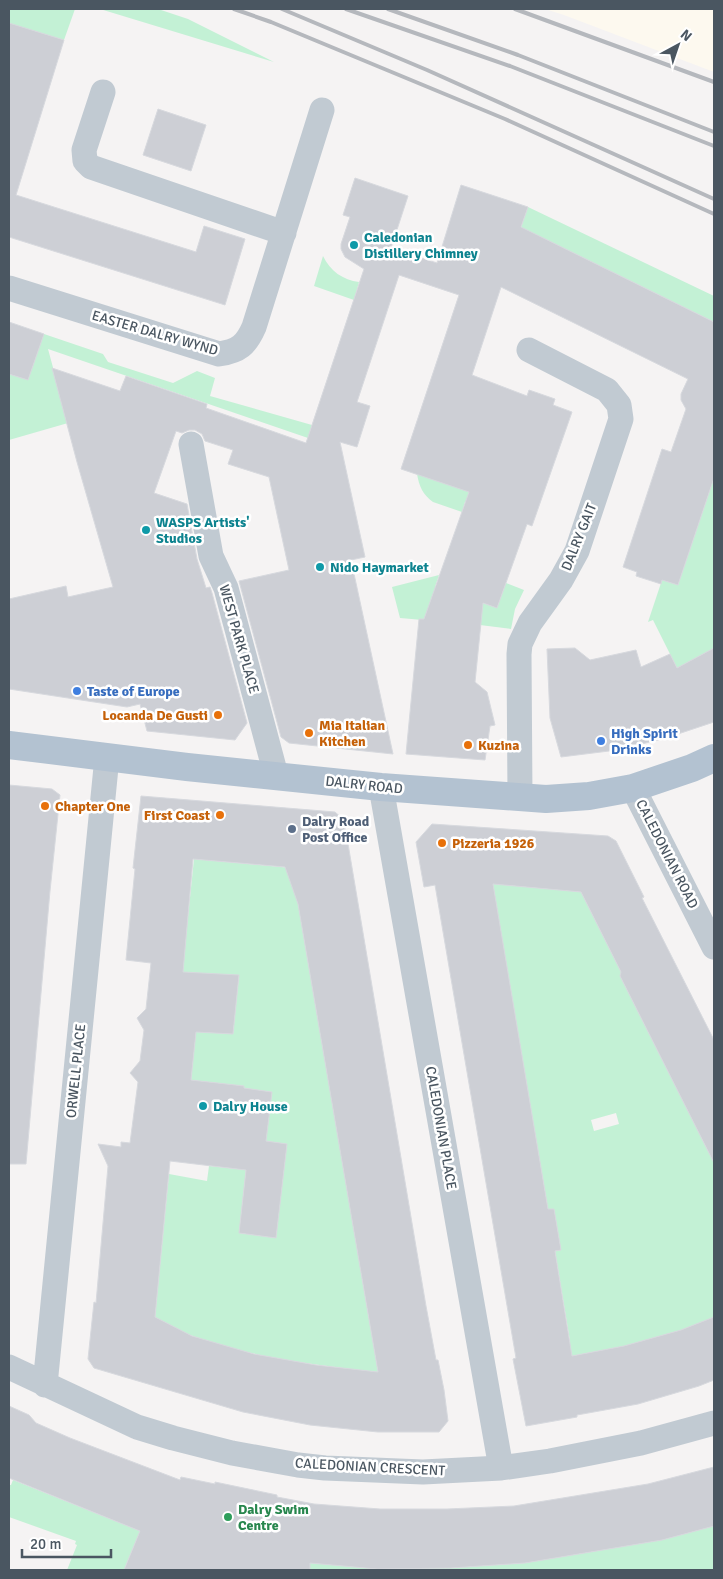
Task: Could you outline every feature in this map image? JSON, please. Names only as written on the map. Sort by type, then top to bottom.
[{"type":"main road","name":"DALRY ROAD","points":[[9,744],[276,776],[520,798],[570,798],[633,788],[692,768],[714,758]]},
{"type":"street","points":[[103,92],[84,150],[86,161],[91,167],[284,233]]},
{"type":"street","name":"EASTER DALRY WYND","points":[[9,288],[219,354],[231,352],[241,347],[249,339],[260,309],[322,110]]},
{"type":"street","name":"DALRY GAIT","points":[[520,798],[518,654],[520,644],[530,623],[561,580],[576,551],[621,419],[619,405],[607,390],[529,350]]},
{"type":"street","name":"WEST PARK PLACE","points":[[192,444],[211,556],[226,588],[276,776]]},
{"type":"street","name":"ORWELL PLACE","points":[[45,1385],[107,757]]},
{"type":"street","name":"CALEDONIAN PLACE","points":[[382,787],[500,1468]]},
{"type":"street","name":"CALEDONIAN ROAD","points":[[633,788],[714,947]]},
{"type":"street","name":"CALEDONIAN CRESCENT","points":[[9,1367],[136,1427],[258,1459],[325,1468],[407,1472],[454,1472],[500,1468],[558,1460],[641,1444],[714,1423]]},
{"type":"shaded area","points":[[545,9],[714,9],[714,72],[564,15]]},
{"type":"green space","points":[[9,9],[75,9],[64,40],[11,24],[9,30]]},
{"type":"green space","points":[[100,9],[158,9],[188,19],[274,62]]},
{"type":"green space","points":[[528,207],[714,296],[714,322],[541,237],[501,287]]},
{"type":"green space","points":[[323,256],[329,266],[338,274],[359,282],[354,300],[314,286]]},
{"type":"green space","points":[[44,334],[103,354],[108,362],[173,383],[197,371],[215,378],[210,396],[312,425],[308,438],[48,349],[68,423],[9,440],[9,374],[28,380]]},
{"type":"green space","points":[[498,424],[470,504],[465,502],[462,512],[433,502],[422,490],[417,474]]},
{"type":"green space","points":[[714,478],[714,648],[677,668],[653,620],[648,622],[662,580],[678,585]]},
{"type":"green space","points":[[439,575],[435,587],[497,608],[506,583],[524,590],[515,609],[511,629],[400,618],[392,587]]},
{"type":"green space","points":[[194,859],[292,868],[378,1372],[308,1363],[238,1350],[188,1334],[155,1317],[169,1174],[207,1181],[209,1166],[246,1170],[239,1233],[276,1238],[287,1144],[266,1141],[272,1092],[244,1088],[244,1086],[191,1080],[196,1032],[233,1034],[239,976],[150,971],[183,965]]},
{"type":"green space","points":[[491,879],[504,885],[581,892],[621,972],[620,976],[714,1163],[714,1317],[681,1330],[624,1346],[566,1357],[565,1348],[570,1341],[555,1251],[561,1250],[554,1209],[548,1209]],"holes":[[[616,1113],[619,1124],[594,1131],[591,1120]]]},
{"type":"green space","points":[[13,1480],[140,1531],[125,1567],[132,1570],[67,1570],[77,1545],[75,1544],[76,1541],[9,1517],[9,1485],[11,1485]]},
{"type":"green space","points":[[714,1526],[714,1570],[310,1570],[310,1563],[377,1569],[451,1568],[525,1563],[662,1540]]},
{"type":"building","points":[[9,23],[64,40],[16,195],[196,252],[204,226],[245,239],[225,305],[9,237]]},
{"type":"building","points":[[158,109],[206,125],[191,171],[143,155]]},
{"type":"building","points":[[355,178],[408,196],[391,248],[437,263],[461,185],[528,207],[521,227],[714,322],[714,478],[678,585],[662,580],[661,584],[636,576],[637,572],[623,567],[662,449],[671,452],[686,409],[681,400],[681,394],[688,379],[501,287],[472,375],[527,396],[529,390],[555,399],[553,405],[572,412],[532,526],[527,524],[497,608],[483,603],[475,682],[487,692],[495,725],[490,726],[485,760],[406,754],[419,619],[424,619],[469,492],[401,469],[459,295],[399,275],[357,402],[370,406],[357,447],[340,442],[365,557],[351,560],[393,754],[289,743],[281,737],[239,581],[289,570],[269,477],[228,464],[233,450],[205,441],[202,434],[195,430],[182,433],[176,431],[154,493],[187,504],[197,559],[206,588],[210,587],[212,593],[247,723],[235,740],[147,731],[140,704],[127,707],[9,689],[9,599],[66,586],[68,597],[113,587],[52,368],[120,391],[126,376],[207,404],[206,408],[306,443],[364,269],[345,257],[341,249],[350,217],[343,215]]},
{"type":"building","points":[[9,322],[44,334],[28,380],[9,374]]},
{"type":"building","points":[[575,648],[590,660],[636,650],[641,667],[670,654],[677,668],[714,648],[714,722],[666,738],[617,750],[561,757],[550,718],[547,649]]},
{"type":"building","points":[[9,785],[52,789],[60,795],[26,1164],[9,1164]]},
{"type":"building","points":[[141,796],[335,812],[344,820],[426,1306],[436,1360],[438,1360],[444,1390],[448,1421],[439,1432],[378,1432],[310,1425],[243,1412],[94,1368],[88,1359],[94,1302],[96,1303],[108,1166],[98,1144],[121,1147],[121,1142],[130,1143],[138,1082],[130,1073],[140,1061],[144,1030],[137,1018],[146,1009],[151,963],[126,960],[135,869],[133,868]],"holes":[[[193,859],[285,867],[298,904],[378,1372],[316,1365],[254,1354],[192,1336],[155,1317],[170,1161],[246,1170],[239,1233],[276,1238],[287,1144],[266,1141],[272,1092],[244,1088],[244,1086],[191,1080],[196,1032],[233,1034],[239,975],[183,972]]]},
{"type":"building","points":[[432,824],[608,836],[616,841],[644,897],[642,898],[714,1040],[714,1163],[620,976],[621,972],[581,892],[493,884],[548,1209],[554,1209],[561,1250],[555,1251],[572,1356],[624,1346],[681,1330],[714,1317],[714,1380],[638,1404],[526,1426],[513,1359],[516,1358],[435,885],[424,887],[416,842]]},
{"type":"building","points":[[9,1406],[29,1415],[36,1423],[70,1438],[180,1480],[181,1477],[215,1484],[215,1482],[314,1504],[380,1509],[514,1506],[648,1484],[714,1467],[714,1526],[662,1540],[525,1563],[451,1568],[377,1569],[310,1563],[310,1570],[124,1570],[140,1531],[9,1478]]},
{"type":"railway","points":[[234,9],[271,22],[505,119],[714,214]]},
{"type":"railway","points":[[282,9],[427,70],[714,199]]},
{"type":"railway","points":[[346,9],[510,66],[714,146]]},
{"type":"railway","points":[[388,9],[518,55],[714,132]]},
{"type":"railway","points":[[515,9],[714,82]]},
{"type":"place","name":"Caledonian Distillery Chimney","points":[[354,245]]},
{"type":"place","name":"WASPS Artists' Studios","points":[[146,530]]},
{"type":"place","name":"Nido Haymarket","points":[[320,567]]},
{"type":"place","name":"Taste of Europe","points":[[77,691]]},
{"type":"place","name":"Locanda De Gusti","points":[[218,715]]},
{"type":"place","name":"Mia Italian Kitchen","points":[[309,733]]},
{"type":"place","name":"High Spirit Drinks","points":[[601,741]]},
{"type":"place","name":"Kuzina","points":[[468,745]]},
{"type":"place","name":"Chapter One","points":[[45,806]]},
{"type":"place","name":"First Coast","points":[[220,815]]},
{"type":"place","name":"Dalry Road Post Office","points":[[292,829]]},
{"type":"place","name":"Pizzeria 1926","points":[[442,843]]},
{"type":"place","name":"Dalry House","points":[[203,1106]]},
{"type":"place","name":"Dalry Swim Centre","points":[[228,1517]]}]
